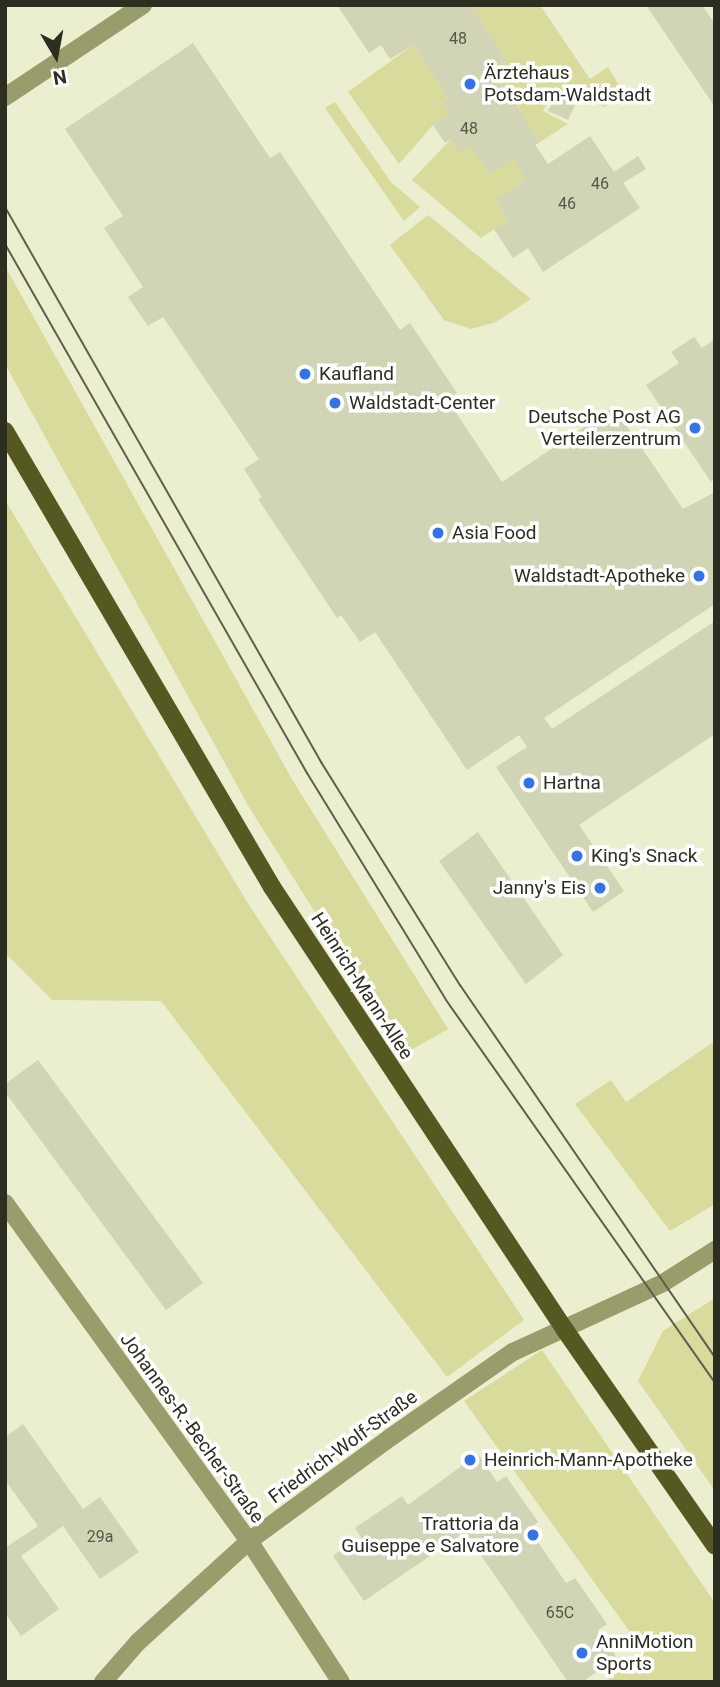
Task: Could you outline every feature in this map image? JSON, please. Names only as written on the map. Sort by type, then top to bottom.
[{"type":"main road","name":"Heinrich-Mann-Allee","points":[[5,431],[272,887],[565,1330],[715,1546]]},
{"type":"street","points":[[5,97],[143,5]]},
{"type":"street","name":"Johannes-R.-Becher-Straße","points":[[5,1203],[249,1541],[341,1682]]},
{"type":"street","name":"Friedrich-Wolf-Straße","points":[[103,1682],[138,1642],[249,1541],[501,1360],[663,1283],[715,1250]]},
{"type":"green space","points":[[470,5],[540,5],[590,79],[608,67],[624,94],[605,107],[556,88],[543,111],[568,124],[540,142],[492,69],[506,60]]},
{"type":"green space","points":[[413,45],[448,98],[442,103],[450,114],[433,125],[399,164],[348,92]]},
{"type":"green space","points":[[335,102],[391,182],[420,207],[404,221],[325,108]]},
{"type":"green space","points":[[451,139],[460,152],[470,145],[489,175],[513,159],[526,179],[495,200],[508,220],[481,238],[412,180]]},
{"type":"green space","points":[[428,215],[531,299],[496,322],[471,329],[444,320],[390,245]]},
{"type":"green space","points":[[5,266],[293,781],[448,1029],[404,1054],[249,807],[5,364]]},
{"type":"green space","points":[[5,500],[249,905],[524,1320],[447,1377],[161,1001],[52,1000],[5,953]]},
{"type":"green space","points":[[715,1041],[715,1204],[670,1231],[575,1104],[611,1080],[626,1102]]},
{"type":"green space","points":[[715,1298],[715,1491],[638,1381],[663,1331]]},
{"type":"green space","points":[[542,1350],[715,1603],[715,1682],[605,1682],[645,1653],[464,1401]]},
{"type":"building","points":[[337,5],[470,5],[506,60],[492,69],[540,142],[535,145],[548,164],[590,136],[614,172],[638,156],[646,169],[623,183],[640,208],[543,272],[528,248],[513,258],[494,229],[508,220],[495,200],[526,179],[513,159],[489,175],[470,145],[460,153],[451,139],[445,143],[433,125],[450,114],[442,103],[448,98],[413,45],[390,59],[381,45],[369,53]]},
{"type":"building","points":[[646,5],[702,5],[715,24],[715,107]]},
{"type":"building","name":"Waldstadt-Center","points":[[193,43],[270,158],[280,152],[400,330],[410,323],[457,393],[447,399],[502,482],[614,407],[683,509],[715,492],[715,604],[544,718],[552,729],[715,621],[715,734],[579,825],[624,891],[593,912],[496,767],[527,747],[519,735],[467,770],[375,632],[360,642],[341,615],[337,618],[258,499],[262,497],[244,469],[259,459],[163,317],[148,326],[128,297],[143,287],[104,228],[123,216],[65,129]]},
{"type":"building","points":[[558,92],[577,101],[568,120],[548,111]]},
{"type":"building","name":"Deutsche Post AG Verteilerzentrum","points":[[694,337],[702,348],[715,339],[715,479],[711,482],[646,385],[679,363],[671,352]]},
{"type":"building","points":[[478,832],[563,955],[526,984],[439,861]]},
{"type":"building","points":[[38,1060],[203,1283],[166,1310],[5,1092],[5,1084]]},
{"type":"building","points":[[23,1424],[83,1509],[100,1497],[139,1552],[100,1579],[63,1526],[21,1556],[59,1609],[21,1636],[5,1613],[5,1548],[38,1526],[5,1480],[5,1437]]},
{"type":"building","points":[[478,1454],[497,1482],[506,1476],[538,1522],[529,1529],[566,1583],[575,1578],[607,1624],[598,1630],[617,1658],[582,1682],[568,1682],[465,1532],[364,1601],[333,1556],[361,1537],[355,1528],[402,1496],[408,1505]]},
{"type":"tram line","points":[[5,207],[321,762],[460,985],[715,1357]]},
{"type":"tram line","points":[[5,244],[307,773],[446,1000],[715,1383]]},
{"type":"place","name":"Ärztehaus Potsdam-Waldstadt","points":[[470,84]]},
{"type":"place","name":"Kaufland","points":[[305,374]]},
{"type":"place","name":"Waldstadt-Center","points":[[335,403]]},
{"type":"place","name":"Deutsche Post AG Verteilerzentrum","points":[[695,428]]},
{"type":"place","name":"Asia Food","points":[[438,533]]},
{"type":"place","name":"Waldstadt-Apotheke","points":[[699,576]]},
{"type":"place","name":"Hartna","points":[[529,783]]},
{"type":"place","name":"King's Snack","points":[[577,856]]},
{"type":"place","name":"Janny's Eis","points":[[600,888]]},
{"type":"place","name":"Heinrich-Mann-Apotheke","points":[[470,1460]]},
{"type":"place","name":"Trattoria da Guiseppe e Salvatore","points":[[533,1535]]},
{"type":"place","name":"AnniMotion Sports","points":[[582,1653]]}]
